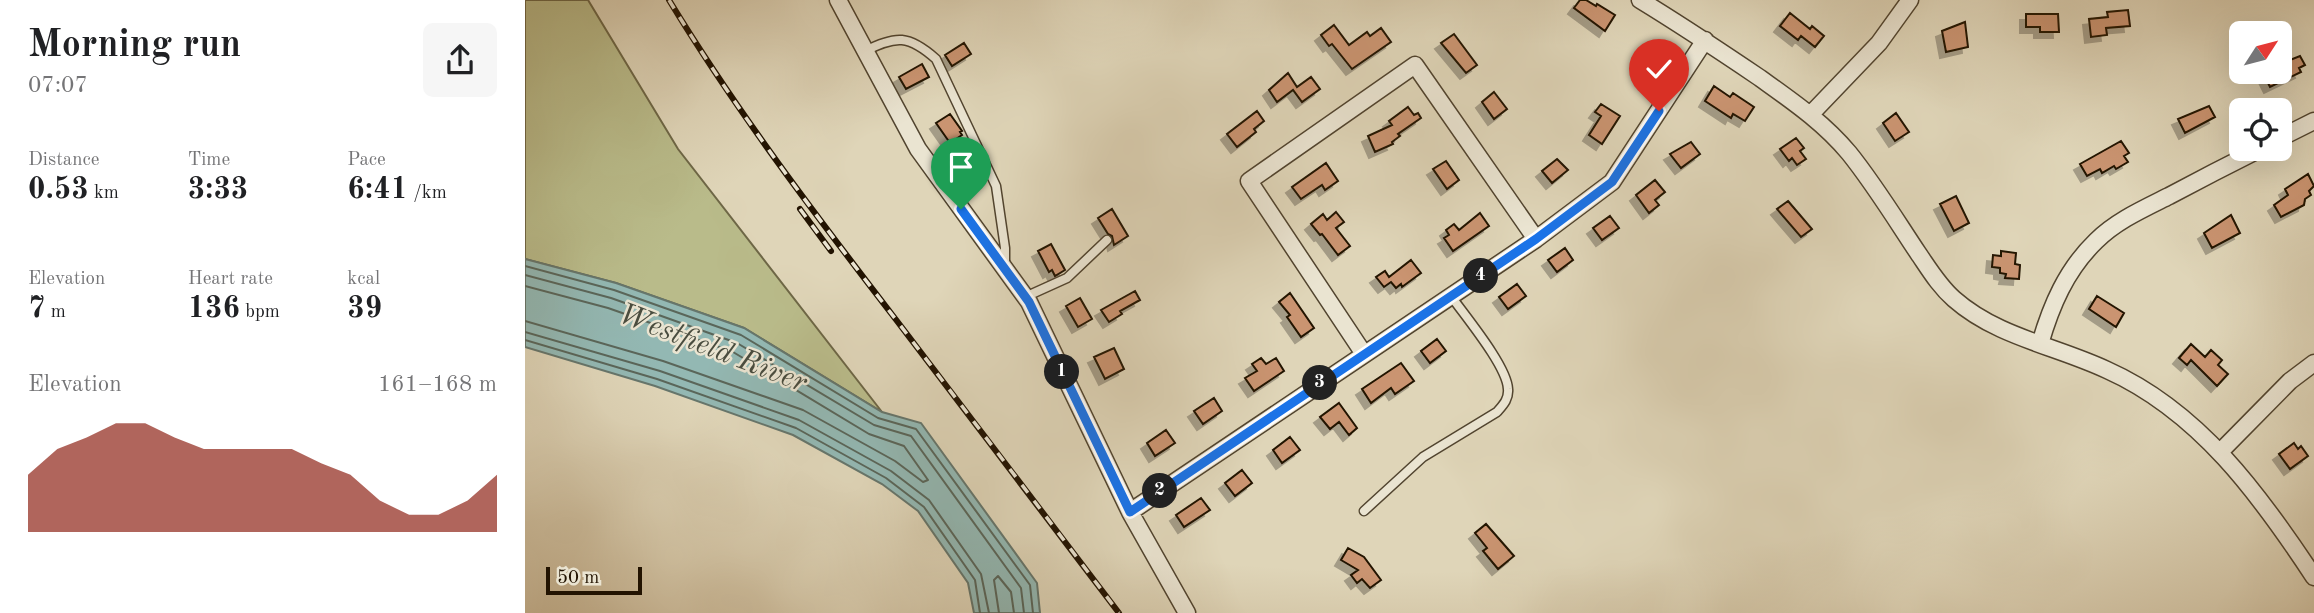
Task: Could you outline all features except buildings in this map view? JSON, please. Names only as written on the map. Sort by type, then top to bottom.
[{"type":"street","points":[[838,0],[918,149],[1025,297],[1130,512],[1187,613]]},
{"type":"street","points":[[1640,0],[1705,40],[1811,114],[1850,154],[1940,286],[1952,298],[1982,319],[2131,381],[2179,414],[2220,452],[2263,505],[2314,577]]},
{"type":"street","points":[[1811,114],[1879,43],[1910,0]]},
{"type":"street","points":[[1130,512],[1536,239],[1612,182],[1705,40]]},
{"type":"street","points":[[1364,354],[1249,181],[1415,65],[1536,239]]},
{"type":"street","points":[[2292,132],[2314,121]]},
{"type":"street","points":[[2040,344],[2061,286],[2096,241],[2139,211],[2237,161]]},
{"type":"street","points":[[2220,452],[2290,381],[2314,363]]},
{"type":"lane","points":[[865,51],[888,39],[906,41],[923,47],[936,59],[996,186],[1005,248],[1005,268]]},
{"type":"lane","points":[[1025,297],[1074,273],[1077,267],[1107,240]]},
{"type":"lane","points":[[1364,511],[1417,462],[1497,412],[1507,401],[1509,388],[1501,369],[1451,296]]},
{"type":"green space","points":[[525,0],[588,0],[678,149],[882,412],[744,328],[616,283],[525,259]]},
{"type":"water","name":"Westfield River","points":[[525,259],[616,283],[744,328],[882,412],[921,423],[1037,583],[1040,613],[974,613],[968,583],[918,511],[882,484],[793,435],[655,386],[525,347]]},
{"type":"railway","points":[[669,0],[722,83],[808,203],[1119,613]]},
{"type":"railway","points":[[800,209],[831,251]]},
{"type":"route","points":[[961,209],[1029,302],[1130,512],[1536,239],[1612,182],[1659,111]]}]
